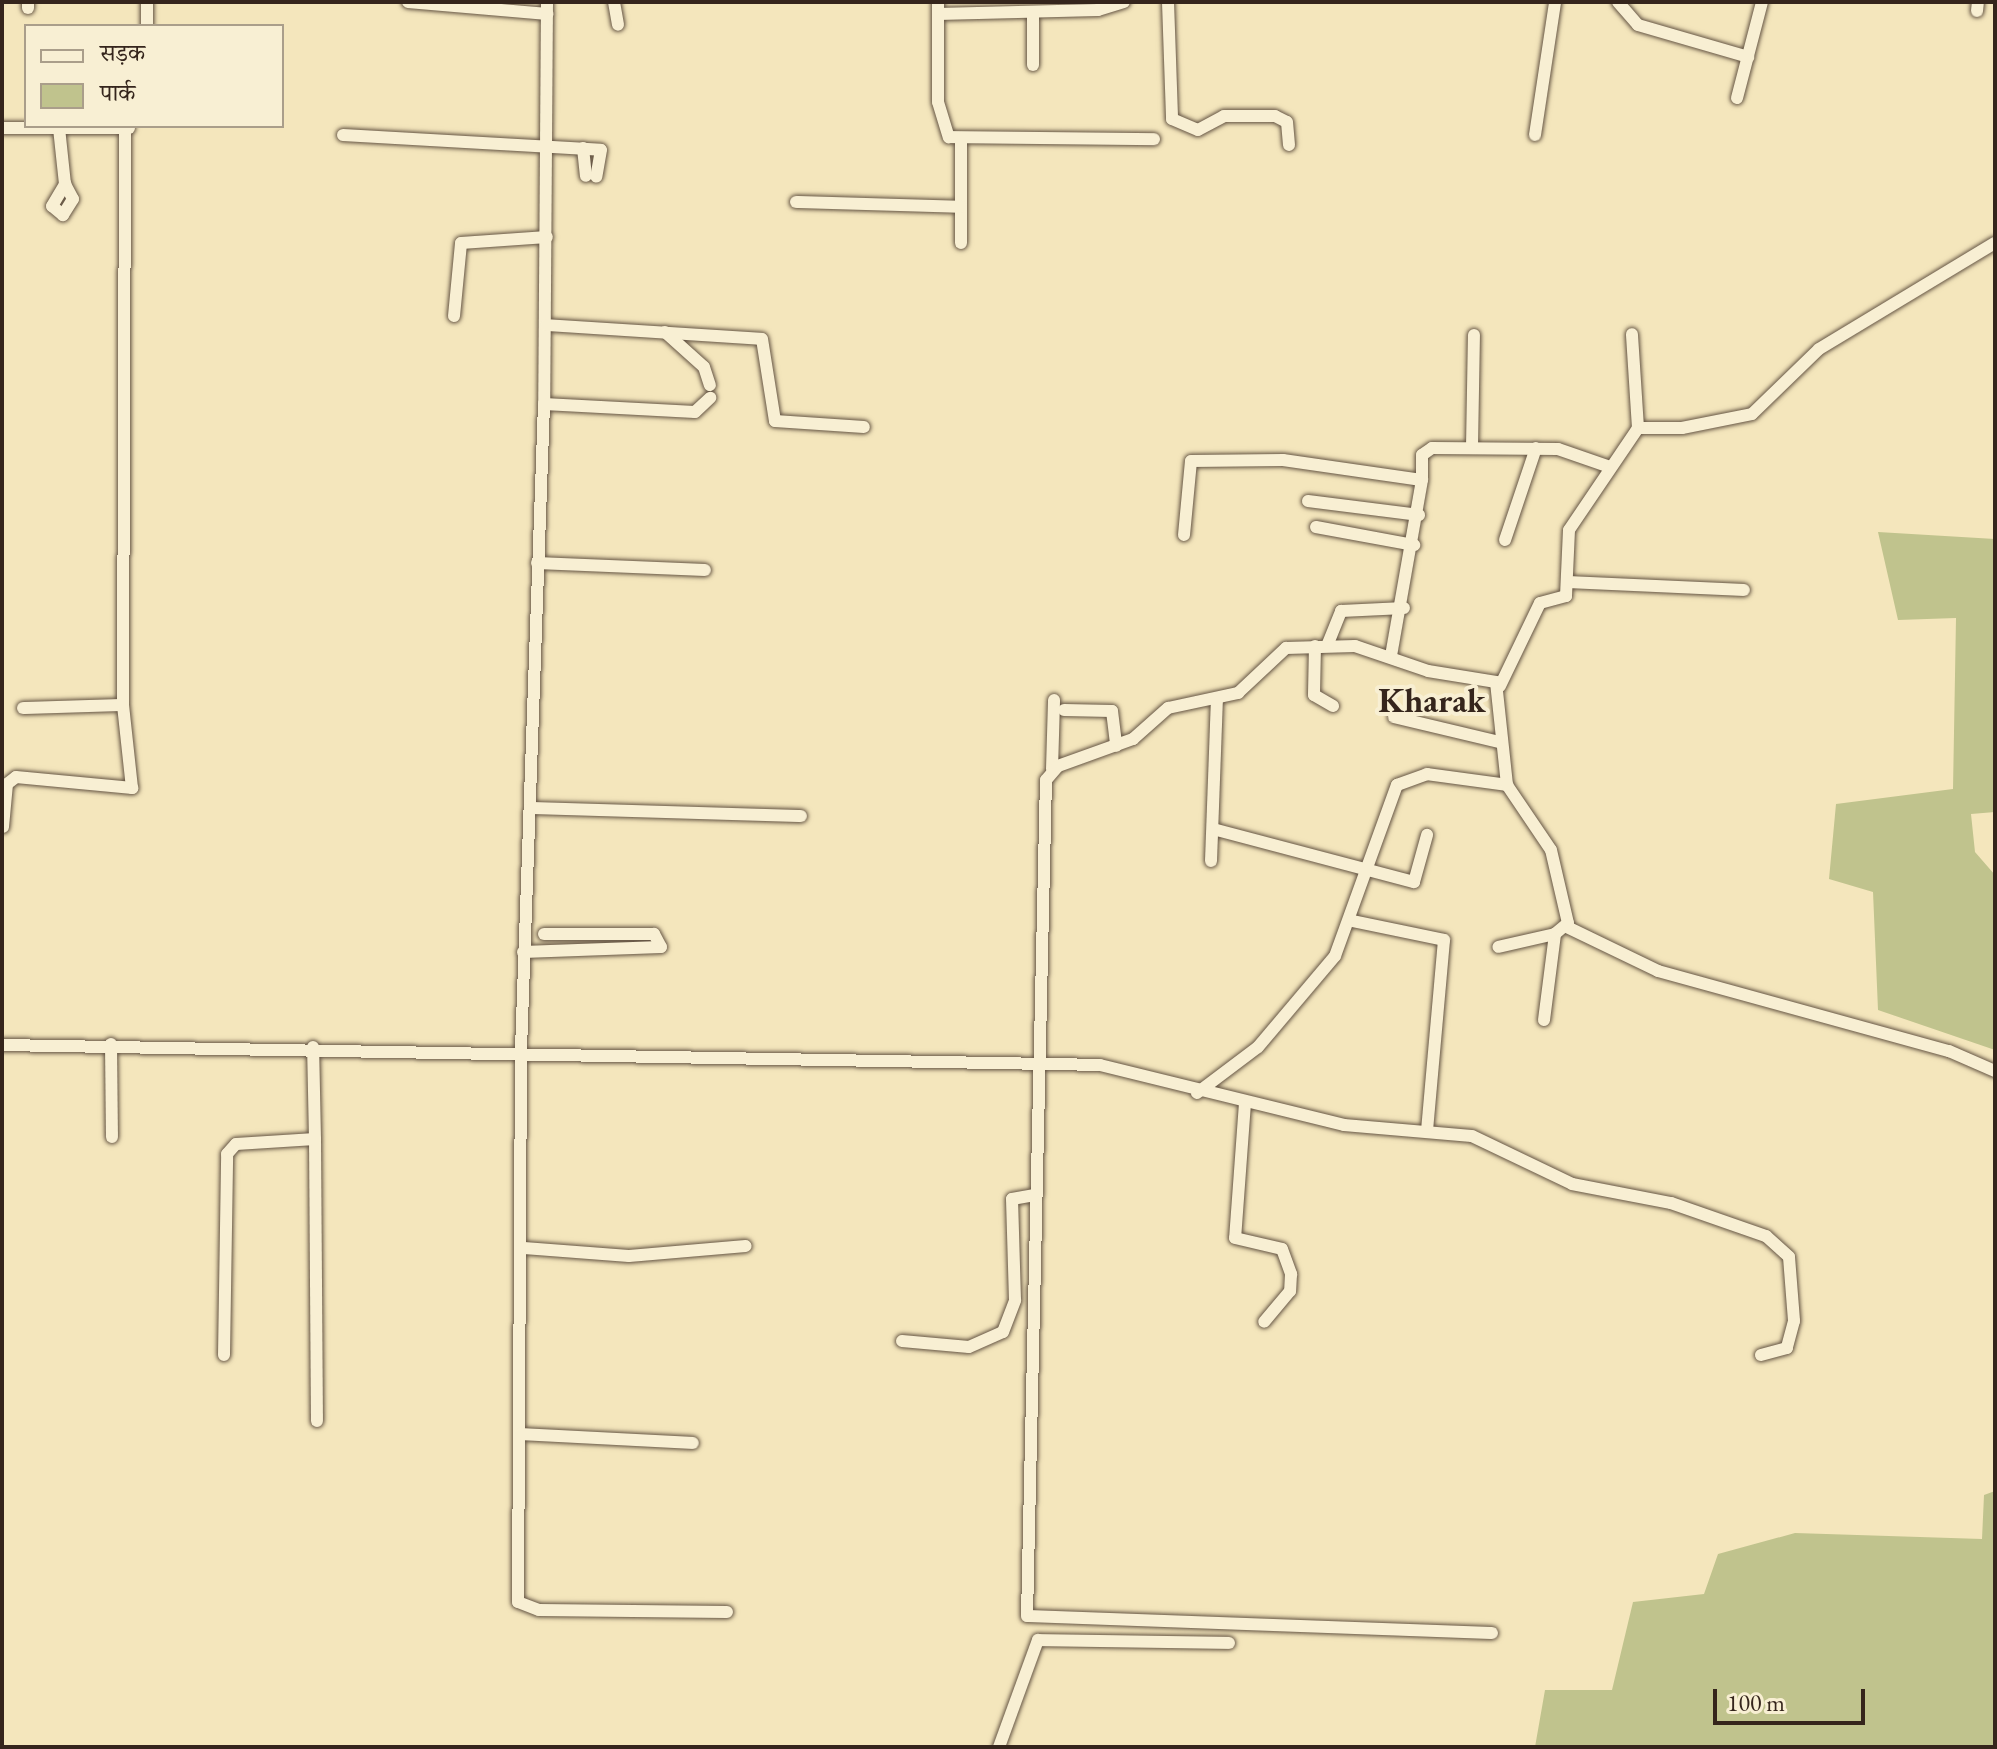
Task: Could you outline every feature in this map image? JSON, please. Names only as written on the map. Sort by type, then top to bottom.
[{"type":"street","points":[[147,2],[147,24]]},
{"type":"street","points":[[408,2],[547,8],[549,145],[546,325],[521,1049],[524,1248],[519,1606],[727,1612]]},
{"type":"street","points":[[614,2],[618,25]]},
{"type":"street","points":[[1124,2],[1033,12],[938,8],[940,118],[946,135],[961,140],[1154,139]]},
{"type":"street","points":[[1168,2],[1172,119],[1198,130],[1231,114],[1275,116],[1287,122],[1289,145]]},
{"type":"street","points":[[1535,135],[1555,2]]},
{"type":"street","points":[[1618,2],[1638,25],[1748,57]]},
{"type":"street","points":[[1737,98],[1762,2]]},
{"type":"street","points":[[1033,12],[1033,65]]},
{"type":"street","points":[[2,128],[128,128],[123,705],[131,790],[13,778],[3,827]]},
{"type":"street","points":[[59,128],[65,184]]},
{"type":"street","points":[[343,135],[549,145],[583,148],[602,150],[591,176],[583,148]]},
{"type":"street","points":[[961,140],[961,243]]},
{"type":"street","points":[[796,202],[961,207]]},
{"type":"street","points":[[454,316],[461,243],[547,237]]},
{"type":"street","points":[[1638,428],[1682,428],[1752,414],[1819,349],[1995,243]]},
{"type":"street","points":[[546,325],[762,339],[780,425],[864,427]]},
{"type":"street","points":[[544,404],[695,412],[710,391],[704,367],[665,332]]},
{"type":"street","points":[[1544,1020],[1561,931],[1551,850],[1507,785],[1499,742],[1500,686],[1537,606],[1566,596],[1569,530],[1638,428],[1632,334]]},
{"type":"street","points":[[1472,447],[1474,335]]},
{"type":"street","points":[[1391,655],[1404,608],[1427,449],[1536,448],[1581,454],[1610,467]]},
{"type":"street","points":[[1505,540],[1536,448]]},
{"type":"street","points":[[1184,535],[1191,461],[1283,460],[1422,480]]},
{"type":"street","points":[[1308,501],[1419,515]]},
{"type":"street","points":[[1316,527],[1414,545]]},
{"type":"street","points":[[537,563],[705,570]]},
{"type":"street","points":[[1568,582],[1744,590]]},
{"type":"street","points":[[1333,706],[1314,698],[1321,646],[1341,611],[1404,608]]},
{"type":"street","points":[[1052,769],[1116,746],[1168,708],[1217,699],[1242,690],[1283,648],[1321,646],[1391,655],[1500,686]]},
{"type":"street","points":[[1211,861],[1217,699]]},
{"type":"street","points":[[1054,700],[1052,769],[1044,803],[1034,1063],[1029,1619],[1492,1633]]},
{"type":"street","points":[[23,708],[123,705]]},
{"type":"street","points":[[1064,710],[1112,711],[1116,746]]},
{"type":"street","points":[[1394,717],[1499,742]]},
{"type":"street","points":[[1197,1093],[1264,1041],[1326,968],[1353,921],[1367,874],[1375,831],[1399,783],[1427,774],[1507,785]]},
{"type":"street","points":[[530,808],[801,816]]},
{"type":"street","points":[[1213,829],[1367,874],[1417,882],[1427,835]]},
{"type":"street","points":[[1353,921],[1444,940],[1427,1130]]},
{"type":"street","points":[[1498,947],[1561,931],[1658,971],[1949,1051],[1995,1071]]},
{"type":"street","points":[[523,952],[661,947],[654,934],[544,934]]},
{"type":"street","points":[[111,1044],[112,1137]]},
{"type":"street","points":[[2,1045],[521,1049],[1100,1065],[1197,1093],[1344,1125],[1427,1130],[1486,1140],[1572,1184],[1671,1203],[1777,1241],[1792,1267],[1794,1321],[1787,1348],[1761,1355]]},
{"type":"street","points":[[313,1047],[317,1421]]},
{"type":"street","points":[[1245,1103],[1235,1238],[1282,1249],[1291,1274],[1290,1291],[1264,1322]]},
{"type":"street","points":[[224,1355],[229,1149],[315,1139]]},
{"type":"street","points":[[902,1341],[969,1347],[1003,1332],[1015,1300],[1012,1199],[1035,1195]]},
{"type":"street","points":[[524,1248],[629,1256],[746,1246]]},
{"type":"street","points":[[521,1434],[693,1443]]},
{"type":"street","points":[[999,1747],[1038,1640],[1229,1643]]},
{"type":"green space","points":[[1878,532],[1995,539],[1995,812],[1971,814],[1975,852],[1995,875],[1995,1050],[1878,1010],[1873,892],[1829,879],[1836,804],[1953,789],[1956,618],[1898,620]]},
{"type":"green space","points":[[1995,1491],[1995,1747],[1535,1747],[1545,1690],[1612,1690],[1633,1602],[1704,1594],[1718,1554],[1795,1533],[1982,1539],[1984,1495]]},
{"type":"district","name":"Kharak","points":[[1432,701]]}]
